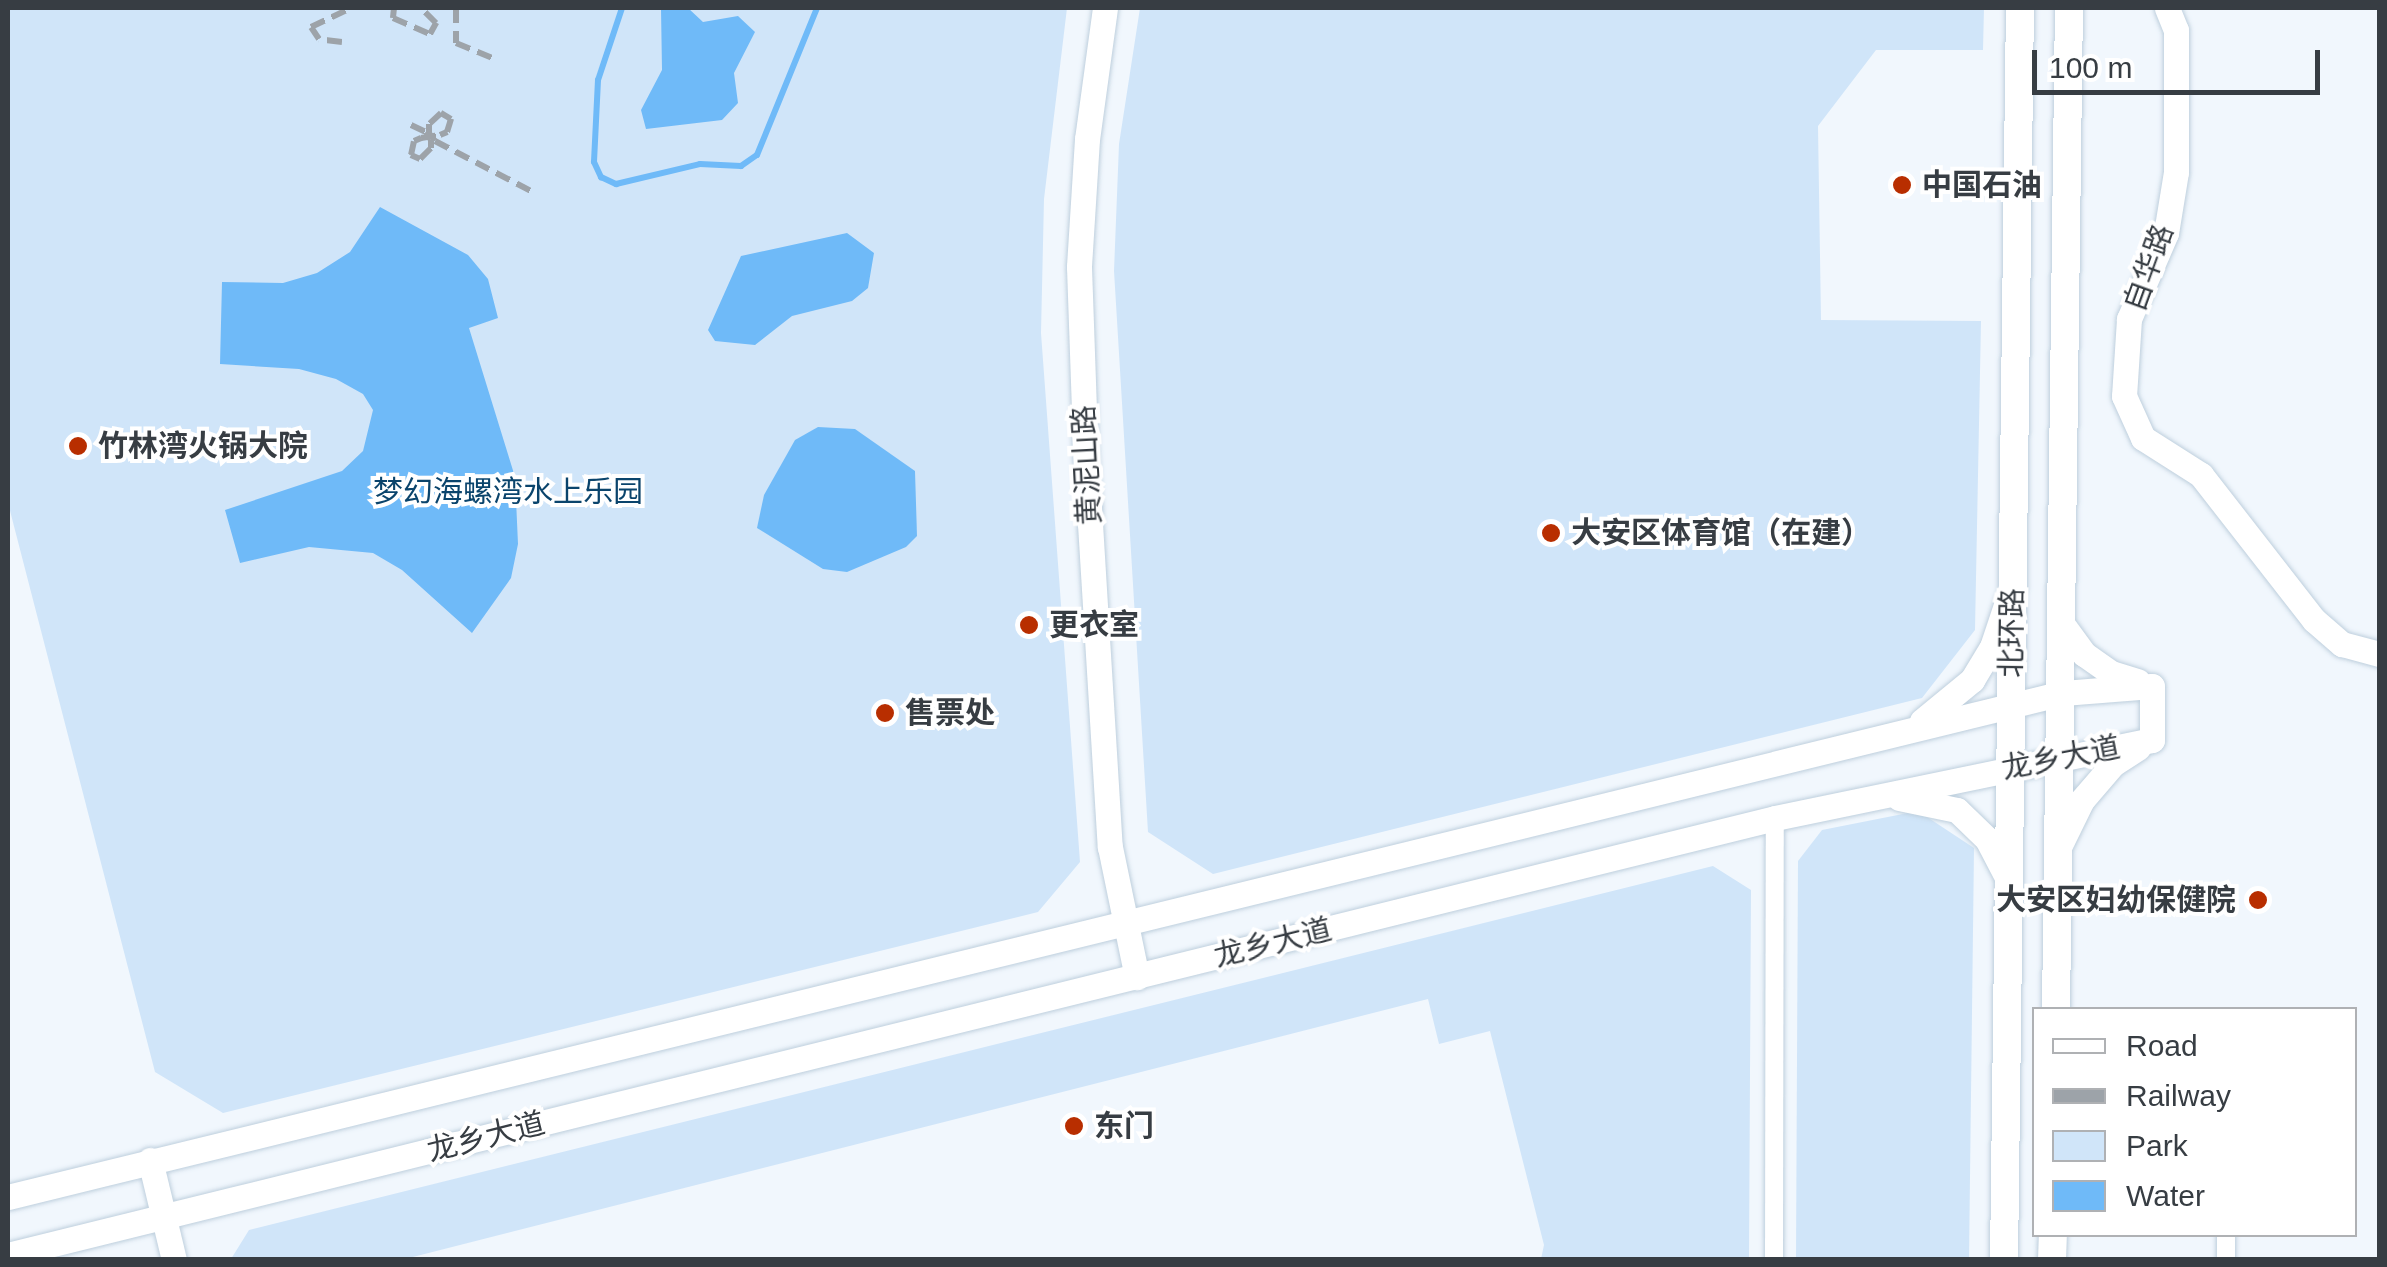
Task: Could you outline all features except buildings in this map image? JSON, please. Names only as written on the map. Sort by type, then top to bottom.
[{"type":"main road","name":"黄泥山路","points":[[1105,8],[1087,139],[1080,268],[1110,847],[1137,977]]},
{"type":"main road","name":"自华路","points":[[2167,8],[2176,30],[2176,172],[2166,234],[2129,319],[2124,396],[2143,438],[2202,474],[2314,620],[2342,644],[2380,654]]},
{"type":"main road","points":[[2020,11],[2068,11]]},
{"type":"main road","name":"北环路","points":[[2004,1260],[2020,11]]},
{"type":"main road","name":"北环路","points":[[2056,1007],[2068,11]]},
{"type":"main road","points":[[1906,732],[1972,680],[1992,647],[2012,584]]},
{"type":"main road","points":[[2063,625],[2084,654],[2110,673],[2152,686]]},
{"type":"main road","name":"龙乡大道","points":[[8,1197],[2062,693],[2152,686],[2152,740],[1775,818],[8,1255]]},
{"type":"main road","points":[[2059,847],[2082,800],[2113,764],[2152,740]]},
{"type":"main road","points":[[1874,796],[1956,810],[1987,840],[2009,881]]},
{"type":"main road","points":[[150,1160],[174,1260]]},
{"type":"street","points":[[1774,1260],[1775,818]]},
{"type":"green space","name":"梦幻海螺湾水上乐园","points":[[8,8],[1067,8],[1044,199],[1041,333],[1080,862],[1038,912],[223,1113],[155,1072],[8,503]]},
{"type":"green space","name":"大安区体育馆（在建）","points":[[1140,8],[1984,8],[1983,50],[1876,50],[1818,126],[1821,320],[1981,321],[1975,630],[1922,698],[1213,874],[1148,832],[1114,271],[1119,144]]},
{"type":"green space","points":[[1918,811],[1974,848],[1969,1259],[1796,1260],[1798,861],[1822,830]]},
{"type":"green space","points":[[1713,866],[1751,890],[1749,1259],[1541,1259],[1544,1245],[1490,1031],[1439,1044],[1428,999],[405,1259],[231,1259],[249,1230]]},
{"type":"water","points":[[688,8],[703,22],[738,16],[755,32],[734,73],[738,103],[722,120],[646,129],[641,110],[662,70],[661,9]]},
{"type":"water","points":[[380,207],[468,255],[488,279],[498,318],[469,328],[515,477],[518,544],[511,578],[472,633],[402,570],[373,553],[309,547],[240,563],[225,510],[342,471],[363,451],[373,410],[363,394],[336,379],[299,369],[220,364],[222,282],[283,283],[317,273],[350,252]]},
{"type":"water","points":[[847,233],[874,253],[868,288],[852,301],[792,316],[755,345],[715,341],[708,330],[741,256]]},
{"type":"water","points":[[818,427],[855,429],[915,471],[917,536],[906,547],[847,572],[823,569],[757,528],[764,495],[795,440]]},
{"type":"waterway","points":[[622,8],[598,80],[594,162],[601,177],[616,184],[700,164],[741,166],[757,155],[817,8]]},
{"type":"railway","points":[[342,42],[319,39],[311,27],[351,8]]},
{"type":"railway","points":[[394,8],[393,18],[430,34],[436,23],[421,8]]},
{"type":"railway","points":[[456,8],[456,43],[497,60]]},
{"type":"railway","points":[[411,125],[426,132],[431,140],[431,148],[420,159],[411,155],[414,141],[421,138],[440,135],[447,132],[451,119],[441,113],[429,124],[429,133],[432,138],[435,141],[533,192]]},
{"type":"place","name":"中国石油","points":[[1902,185]]},
{"type":"place","name":"竹林湾火锅大院","points":[[78,446]]},
{"type":"place","name":"大安区体育馆（在建）","points":[[1551,533]]},
{"type":"place","name":"更衣室","points":[[1029,625]]},
{"type":"place","name":"售票处","points":[[885,713]]},
{"type":"place","name":"大安区妇幼保健院","points":[[2258,900]]},
{"type":"place","name":"东门","points":[[1074,1126]]}]
